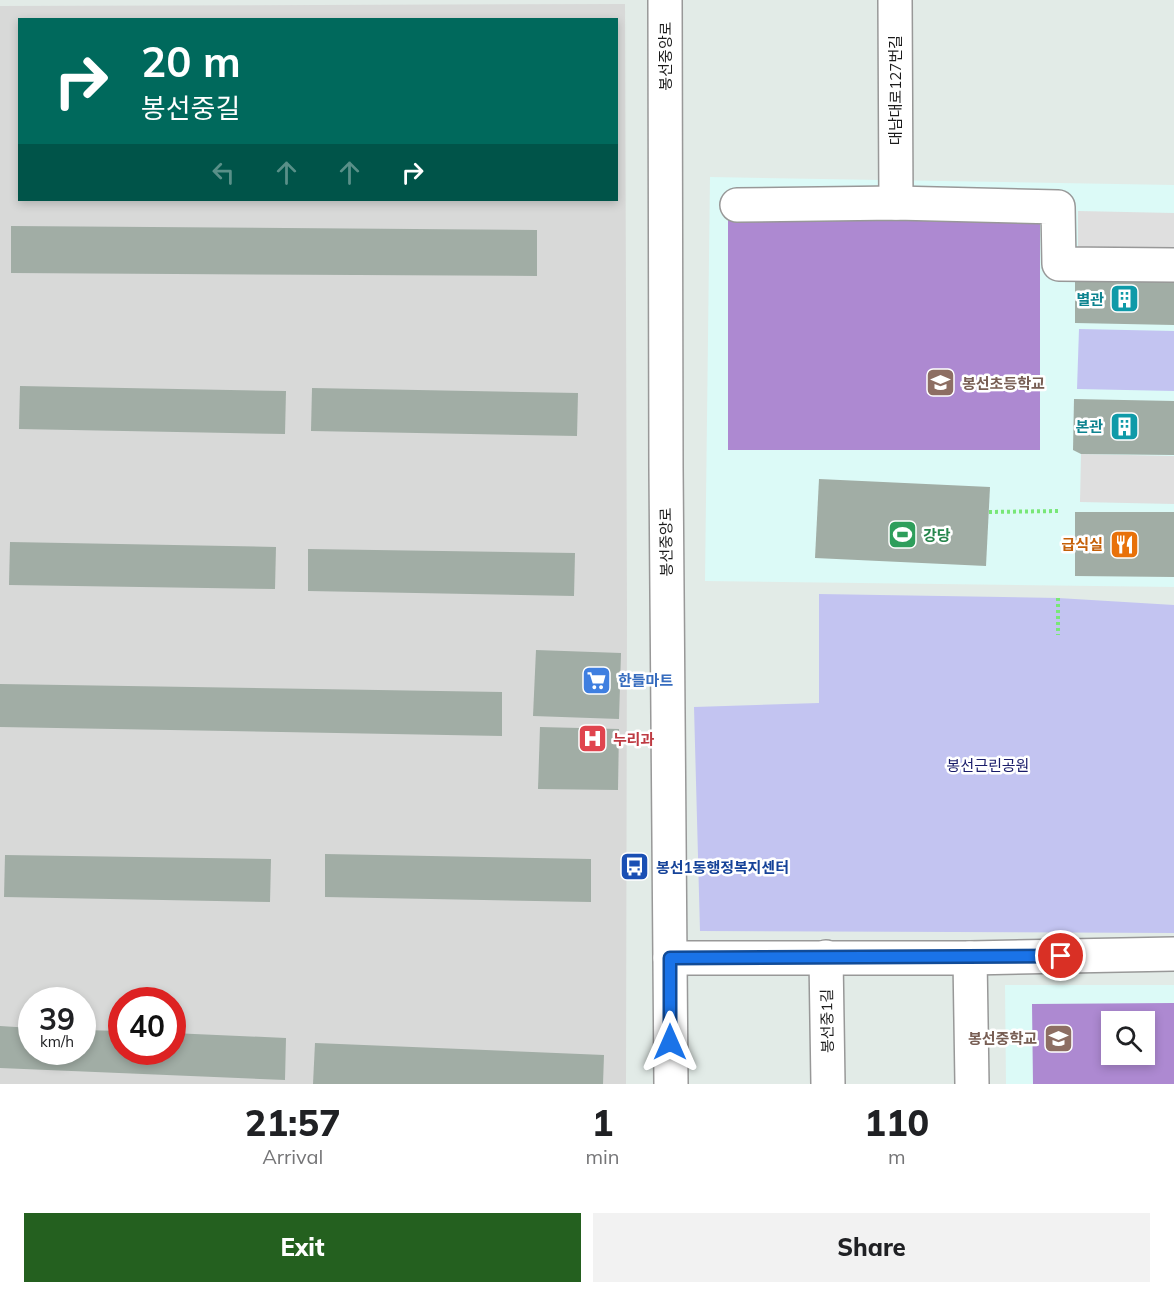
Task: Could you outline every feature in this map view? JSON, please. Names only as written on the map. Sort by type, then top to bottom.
[{"type":"street","name":"봉선중앙로","points":[[665,0],[671,1084]]},
{"type":"street","name":"대남대로127번길","points":[[895,0],[896,192]]},
{"type":"street","points":[[737,205],[896,192],[1058,207],[1059,264],[1174,265]]},
{"type":"street","points":[[670,958],[970,958],[1174,954]]},
{"type":"street","name":"봉선중1길","points":[[825,957],[828,1084]]},
{"type":"street","points":[[970,958],[972,1084]]},
{"type":"path","points":[[989,512],[1058,511]]},
{"type":"path","points":[[1058,598],[1058,634]]},
{"type":"shaded area","points":[[625,4],[626,1084],[0,1084],[0,6]]},
{"type":"shaded area","name":"봉선초등학교","points":[[710,177],[1174,185],[1174,587],[705,581]]},
{"type":"shaded area","points":[[1078,211],[1174,213],[1174,254],[1078,253]]},
{"type":"shaded area","points":[[728,215],[1040,215],[1040,450],[728,450]]},
{"type":"shaded area","points":[[1081,454],[1174,456],[1174,504],[1080,502]]},
{"type":"shaded area","name":"봉선중학교","points":[[1005,985],[1174,985],[1174,1084],[1006,1084]]},
{"type":"shaded area","points":[[1174,1003],[1174,1084],[1033,1084],[1032,1004]]},
{"type":"green space","points":[[1079,329],[1174,331],[1174,391],[1077,389]]},
{"type":"green space","name":"봉선근린공원","points":[[819,594],[1058,598],[1174,605],[1174,933],[700,931],[694,707],[819,703]]},
{"type":"building","points":[[11,226],[537,230],[537,276],[11,273]]},
{"type":"building","name":"별관","points":[[1075,274],[1174,276],[1174,325],[1075,323]]},
{"type":"building","points":[[20,386],[286,391],[285,434],[19,429]]},
{"type":"building","points":[[312,388],[578,393],[577,436],[311,431]]},
{"type":"building","name":"본관","points":[[1074,399],[1174,401],[1174,455],[1081,454],[1073,450]]},
{"type":"building","name":"강당","points":[[819,479],[990,487],[986,566],[815,558]]},
{"type":"building","name":"급식실","points":[[1075,512],[1174,512],[1174,577],[1075,576]]},
{"type":"building","points":[[10,542],[276,547],[275,589],[9,585]]},
{"type":"building","points":[[308,549],[575,553],[574,596],[308,591]]},
{"type":"building","points":[[536,650],[621,653],[619,719],[533,716]]},
{"type":"building","points":[[0,684],[502,692],[502,736],[0,727]]},
{"type":"building","points":[[540,727],[619,729],[618,790],[538,789]]},
{"type":"building","points":[[325,854],[591,859],[591,902],[325,897]]},
{"type":"building","points":[[5,855],[271,859],[270,902],[4,897]]},
{"type":"building","points":[[0,1026],[18,1027],[18,1065],[96,1065],[96,1030],[108,1031],[108,1065],[186,1065],[186,1034],[286,1038],[285,1080],[0,1068]]},
{"type":"building","points":[[315,1043],[604,1055],[603,1084],[313,1084]]},
{"type":"place","name":"별관","points":[[1125,299]]},
{"type":"place","name":"봉선초등학교","points":[[941,383]]},
{"type":"place","name":"본관","points":[[1124,426]]},
{"type":"place","name":"강당","points":[[902,535]]},
{"type":"place","name":"급식실","points":[[1124,544]]},
{"type":"place","name":"한들마트","points":[[597,680]]},
{"type":"place","name":"누리과","points":[[592,739]]},
{"type":"place","name":"봉선1동행정복지센터","points":[[635,867]]},
{"type":"place","name":"봉선중학교","points":[[1058,1038]]},
{"type":"route","points":[[670,1042],[670,958],[1061,956]]}]
